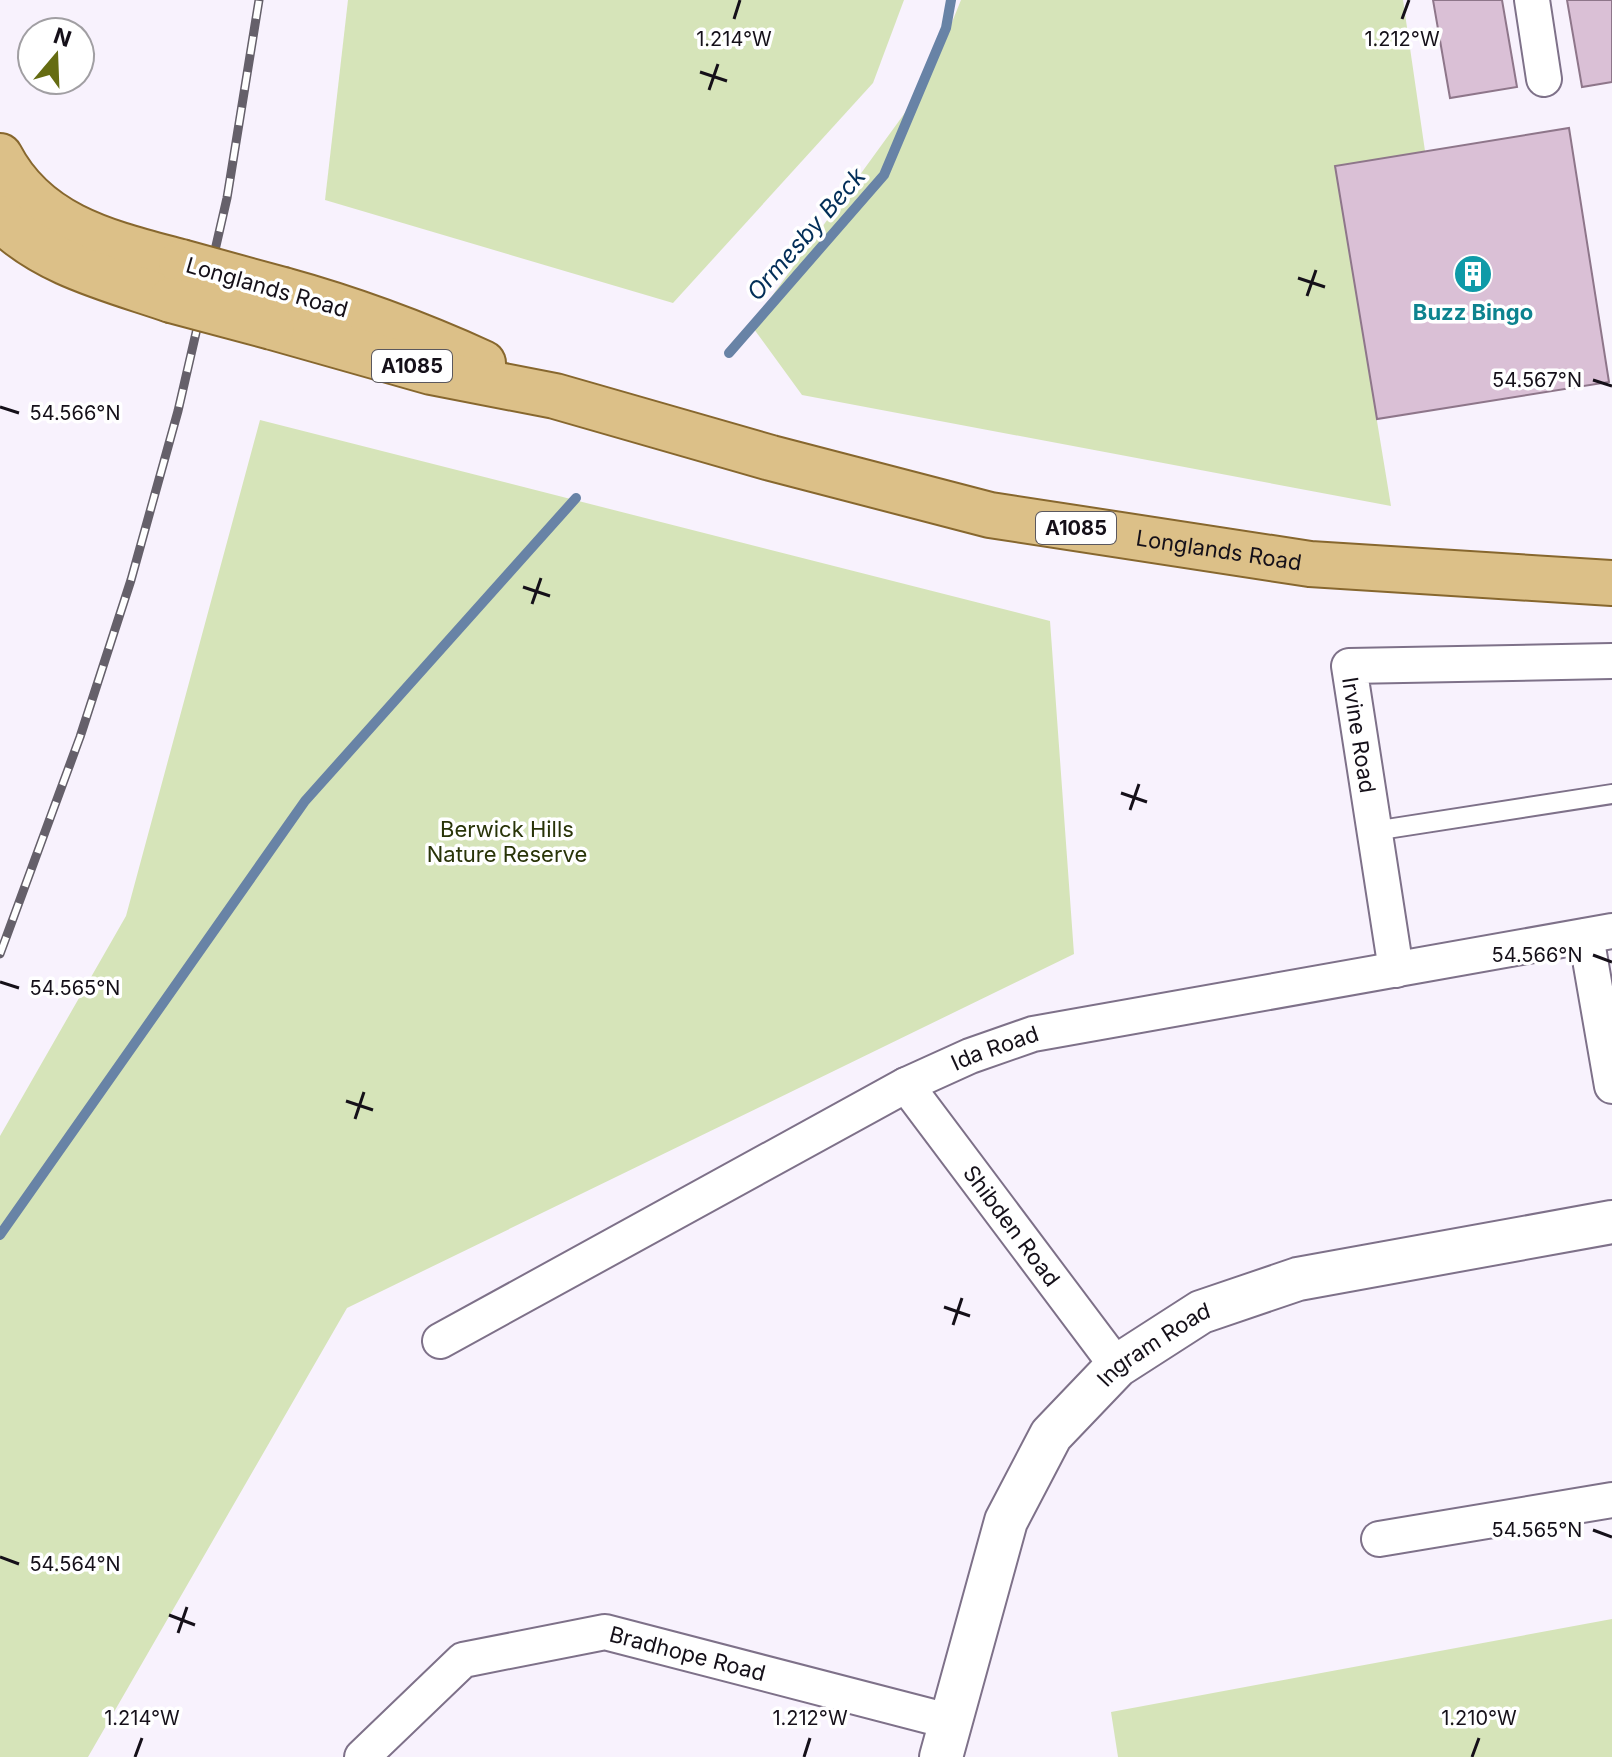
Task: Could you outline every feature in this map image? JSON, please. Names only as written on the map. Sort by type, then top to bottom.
[{"type":"main road","name":"Longlands Road","points":[[0,156],[10,175],[61,222],[98,238],[176,281]]},
{"type":"main road","name":"Longlands Road","points":[[0,218],[15,233],[52,256],[176,281],[278,308],[330,303],[435,341],[555,396],[771,458],[990,515],[1310,564],[1612,583]]},
{"type":"street","points":[[1532,0],[1544,79]]},
{"type":"street","name":"Irvine Road","points":[[1396,970],[1349,666],[1612,661]]},
{"type":"street","points":[[1599,934],[1612,1086]]},
{"type":"street","name":"Ida Road","points":[[440,1341],[906,1085],[970,1056],[1033,1034],[1599,934]]},
{"type":"street","name":"Shibden Road","points":[[906,1085],[1117,1366]]},
{"type":"street","name":"Ingram Road","points":[[947,1740],[1006,1521],[1051,1435],[1117,1366],[1201,1312],[1298,1279],[1612,1222]]},
{"type":"street","points":[[1379,1539],[1612,1500]]},
{"type":"street","name":"Bradhope Road","points":[[362,1757],[463,1660],[605,1632],[947,1740]]},
{"type":"lane","points":[[1374,831],[1612,794]]},
{"type":"green space","points":[[348,0],[904,0],[873,83],[673,303],[325,200]]},
{"type":"green space","points":[[961,0],[1403,0],[1425,151],[1335,166],[1391,506],[802,395],[751,325],[928,81]]},
{"type":"green space","name":"Berwick Hills Nature Reserve","points":[[260,420],[1050,621],[1074,954],[347,1308],[88,1757],[0,1757],[0,1136],[126,916]]},
{"type":"green space","points":[[1612,1619],[1612,1757],[1118,1757],[1111,1712]]},
{"type":"building","points":[[1433,0],[1502,0],[1517,87],[1450,98]]},
{"type":"building","points":[[1567,0],[1612,0],[1612,82],[1582,87]]},
{"type":"building","name":"Buzz Bingo","points":[[1569,128],[1609,382],[1377,419],[1335,166]]},
{"type":"waterway","name":"Ormesby Beck","points":[[729,353],[884,175],[946,28],[951,0]]},
{"type":"waterway","points":[[0,1235],[305,801],[576,498]]},
{"type":"railway","points":[[0,954],[80,737],[131,580],[178,411],[227,198],[259,0]]},
{"type":"place","name":"Buzz Bingo","points":[[1473,274]]}]
